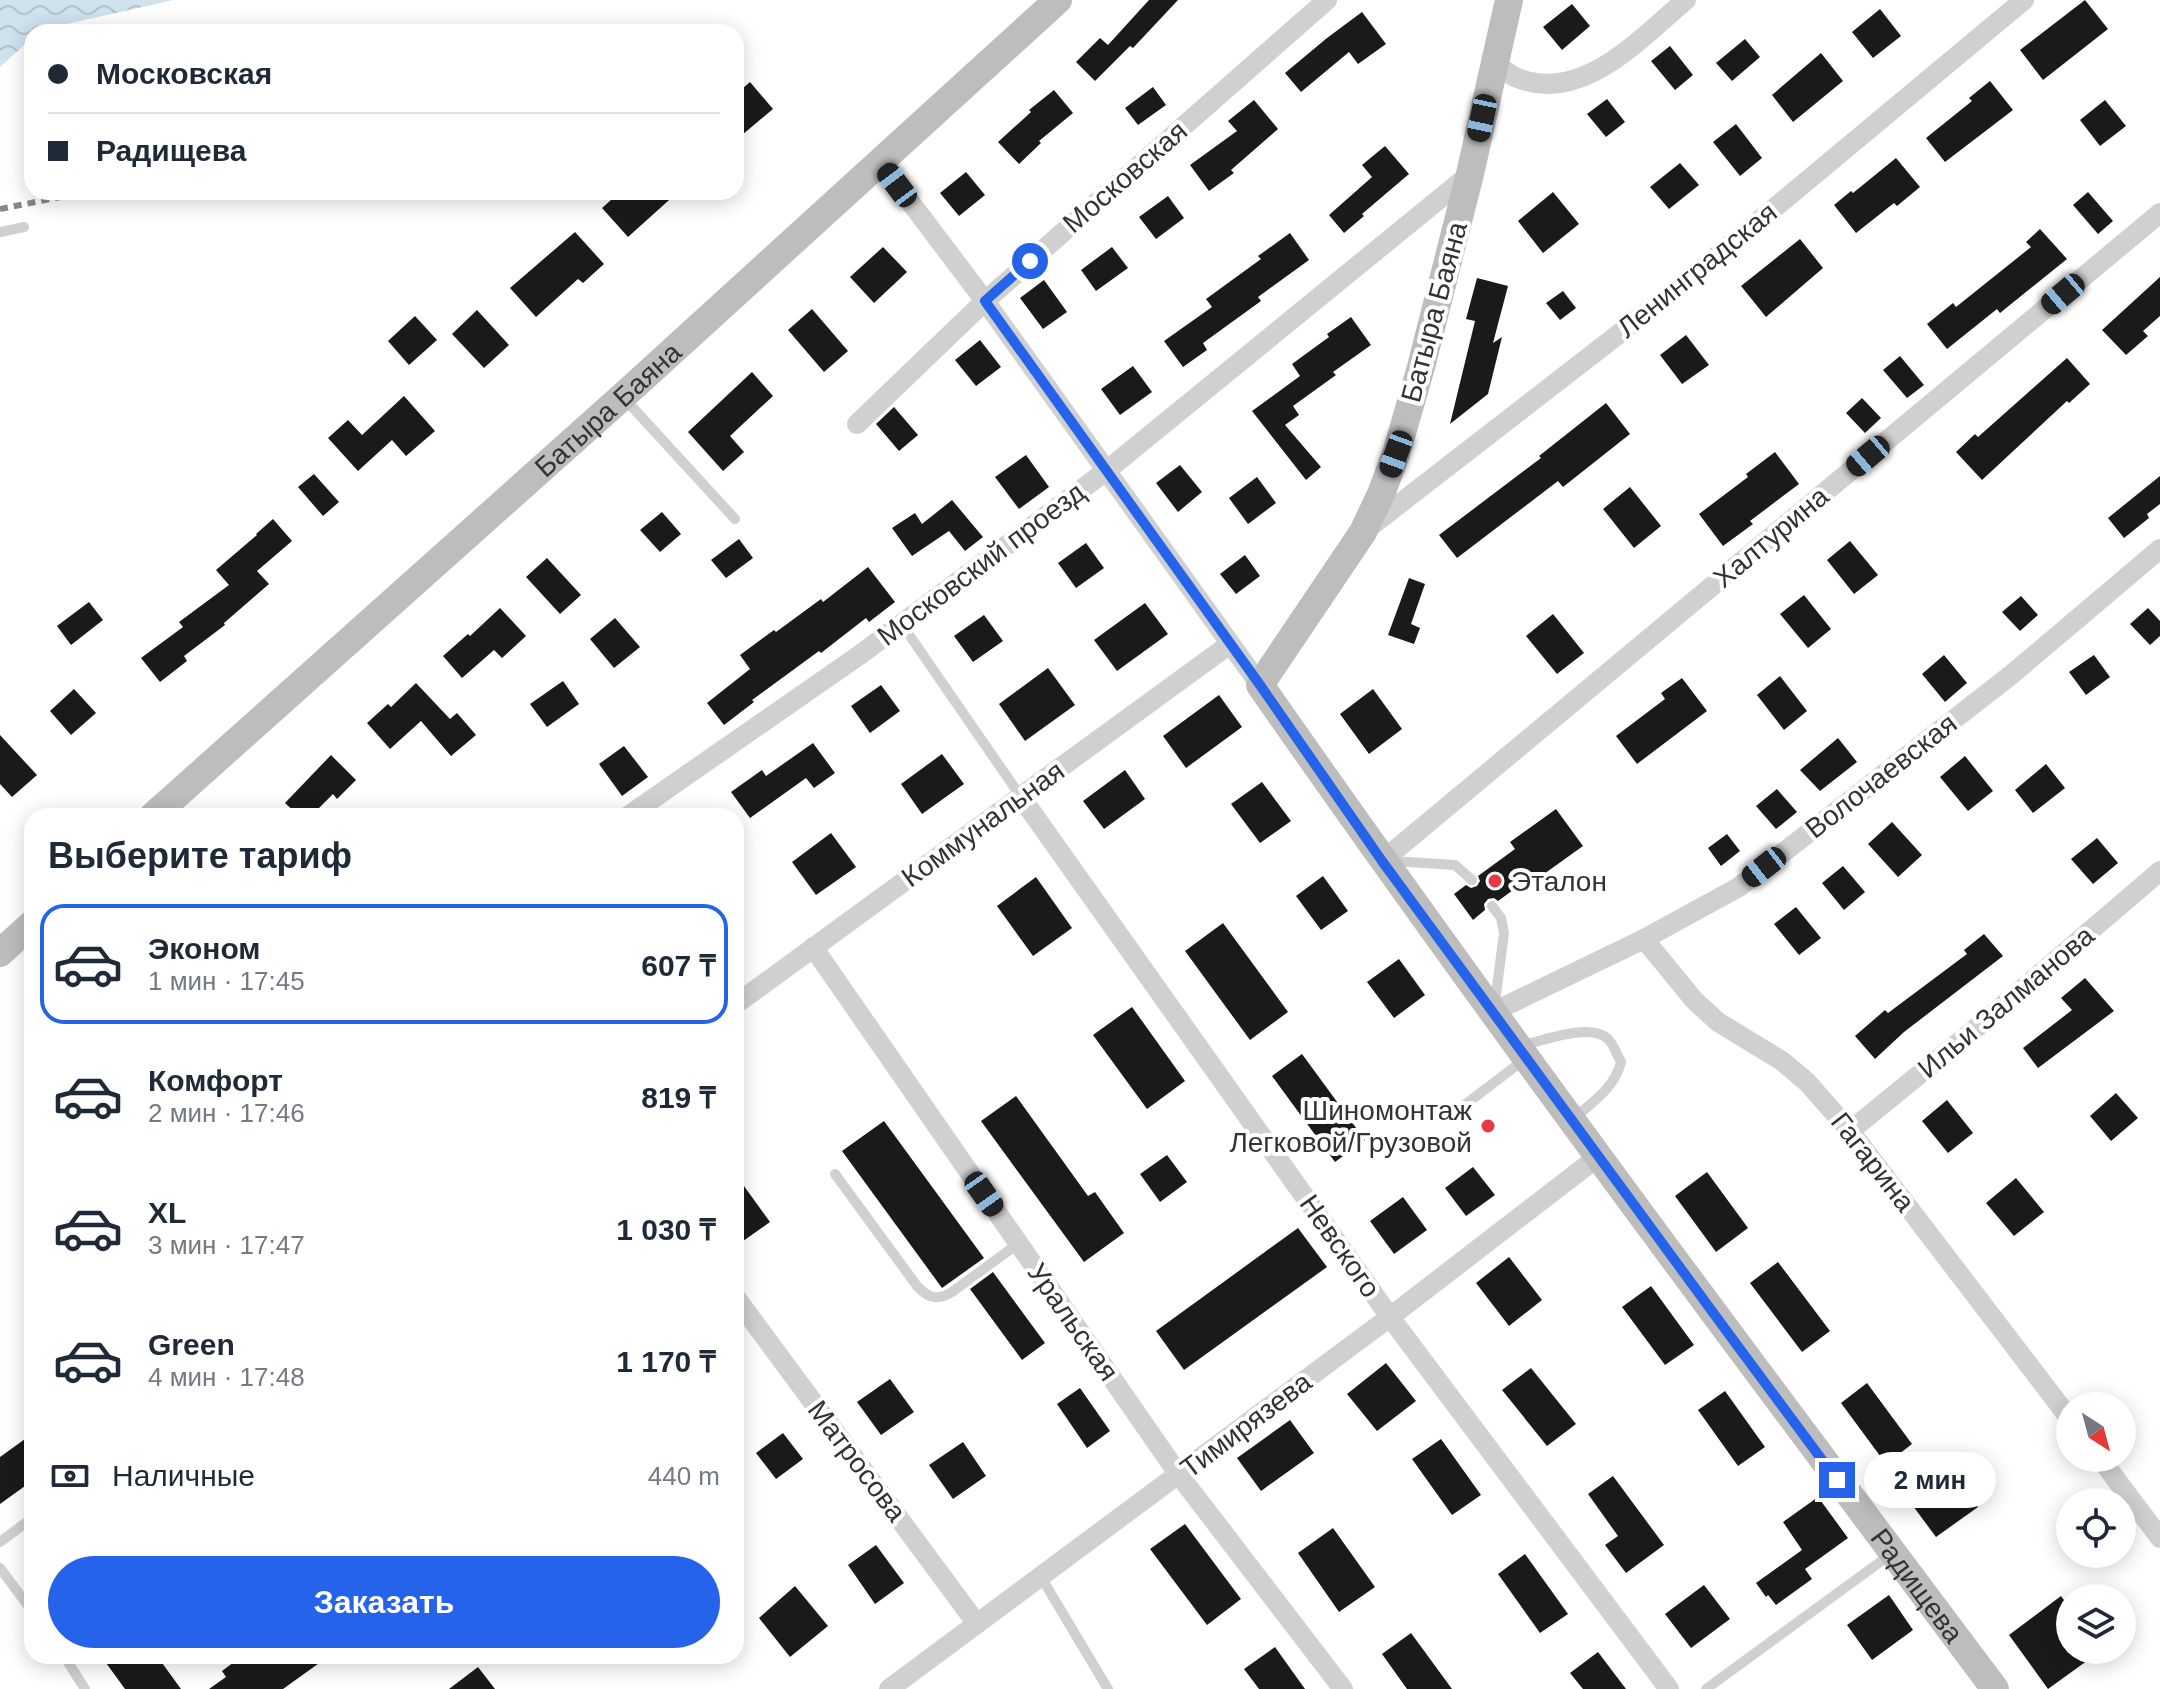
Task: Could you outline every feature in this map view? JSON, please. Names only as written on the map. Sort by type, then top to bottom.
[{"type":"street","name":"Батыра Баяна","points":[[162,808],[622,397],[1058,0]]},
{"type":"street","name":"Московская","points":[[857,424],[985,301],[1327,0]]},
{"type":"street","name":"Батыра Баяна","points":[[1260,685],[1363,532],[1396,454],[1470,174],[1509,0]]},
{"type":"street","points":[[1494,63],[1515,77],[1538,83],[1579,79],[1611,63],[1686,0]]},
{"type":"street","name":"Ленинградская","points":[[1363,532],[1682,285],[2024,0]]},
{"type":"street","name":"Радищева","points":[[880,162],[985,301],[1382,861],[1737,1346],[1995,1689]]},
{"type":"street","name":"Московский проезд","points":[[639,808],[901,623],[1106,471],[1470,174]]},
{"type":"street","name":"Халтурина","points":[[1382,861],[2160,213]]},
{"type":"street","name":"Волочаевская","points":[[1493,1012],[1644,939],[1739,887],[2011,675],[2160,549]]},
{"type":"street","name":"Коммунальная","points":[[744,998],[1230,644]]},
{"type":"street","name":"Невского","points":[[1021,797],[1390,1317],[1669,1689]]},
{"type":"street","name":"Ильи Залманова","points":[[1850,1131],[2160,871]]},
{"type":"street","points":[[3,944],[24,930]]},
{"type":"street","name":"Гагарина","points":[[1644,939],[1694,1000],[1718,1022],[1782,1061],[1807,1082],[1850,1131],[2056,1401]]},
{"type":"street","name":"Уральская","points":[[813,947],[1179,1475],[1343,1689]]},
{"type":"street","name":"Тимирязева","points":[[890,1689],[1390,1317],[1599,1156]]},
{"type":"street","name":"Матросова","points":[[744,1309],[977,1624]]},
{"type":"street","points":[[2110,1472],[2160,1538]]},
{"type":"lane","points":[[0,232],[24,227]]},
{"type":"lane","points":[[622,397],[735,519]]},
{"type":"lane","points":[[901,623],[1021,797]]},
{"type":"lane","points":[[1382,861],[1455,865],[1472,880]]},
{"type":"lane","points":[[1492,906],[1501,918],[1504,933],[1493,1012]]},
{"type":"lane","points":[[1454,1113],[1522,1052],[1582,1031],[1598,1033],[1609,1039],[1621,1062],[1618,1074],[1599,1097],[1572,1120]]},
{"type":"lane","points":[[835,1174],[917,1286],[924,1294],[934,1298],[952,1292],[1019,1243]]},
{"type":"lane","points":[[0,1542],[24,1524]]},
{"type":"lane","points":[[1706,1689],[1892,1553]]},
{"type":"lane","points":[[0,1568],[24,1600]]},
{"type":"lane","points":[[1041,1577],[1108,1689]]},
{"type":"lane","points":[[69,1664],[85,1689]]},
{"type":"water","points":[[0,0],[173,0],[67,24],[24,24],[24,45],[0,67]]},
{"type":"building","points":[[1149,0],[1178,0],[1133,48],[1130,46],[1095,81],[1076,62],[1100,38],[1108,45]]},
{"type":"building","points":[[2085,0],[2108,29],[2043,80],[2020,50]]},
{"type":"building","points":[[1572,4],[1590,26],[1562,50],[1543,27]]},
{"type":"building","points":[[1880,9],[1901,36],[1873,58],[1852,32]]},
{"type":"building","points":[[1362,12],[1386,44],[1358,64],[1349,52],[1301,92],[1285,73]]},
{"type":"building","points":[[1745,39],[1760,57],[1732,81],[1716,63]]},
{"type":"building","points":[[1670,46],[1693,75],[1675,90],[1651,61]]},
{"type":"building","points":[[1821,53],[1843,81],[1793,122],[1772,95]]},
{"type":"building","points":[[1990,81],[2013,110],[1945,162],[1926,138],[1972,101],[1969,98]]},
{"type":"building","points":[[750,82],[773,109],[744,133],[744,87]]},
{"type":"building","points":[[1153,87],[1166,105],[1138,125],[1125,108]]},
{"type":"building","points":[[1054,90],[1073,113],[1039,141],[1041,143],[1019,164],[998,142]]},
{"type":"building","points":[[1607,99],[1625,122],[1606,137],[1587,114]]},
{"type":"building","points":[[1254,100],[1278,129],[1231,170],[1234,173],[1209,191],[1190,165],[1237,131],[1228,121]]},
{"type":"building","points":[[2105,100],[2126,126],[2100,146],[2080,120]]},
{"type":"building","points":[[1736,124],[1762,158],[1740,176],[1713,142]]},
{"type":"building","points":[[1385,146],[1409,174],[1344,233],[1329,215],[1372,177],[1362,165]]},
{"type":"building","points":[[1896,158],[1920,187],[1856,233],[1834,205]]},
{"type":"building","points":[[1680,163],[1699,185],[1669,209],[1650,187]]},
{"type":"building","points":[[966,172],[985,195],[959,216],[940,193]]},
{"type":"building","points":[[1553,192],[1579,224],[1543,253],[1518,221]]},
{"type":"building","points":[[2088,192],[2113,221],[2098,234],[2073,205]]},
{"type":"building","points":[[1168,196],[1184,218],[1156,239],[1139,217]]},
{"type":"building","points":[[611,200],[669,200],[628,237],[602,208]]},
{"type":"building","points":[[2040,229],[2067,259],[2000,313],[1997,309],[1947,349],[1927,324],[1953,303],[1956,307],[2031,247],[2026,242]]},
{"type":"building","points":[[575,232],[604,264],[583,283],[578,279],[536,317],[510,288]]},
{"type":"building","points":[[1290,233],[1309,260],[1258,297],[1261,301],[1203,343],[1207,350],[1183,367],[1164,341],[1212,307],[1206,299],[1261,259],[1258,256]]},
{"type":"building","points":[[1800,239],[1823,268],[1766,317],[1741,286]]},
{"type":"building","points":[[883,247],[907,272],[874,303],[850,277]]},
{"type":"building","points":[[1112,247],[1128,268],[1096,291],[1081,270]]},
{"type":"building","points":[[2160,277],[2160,316],[2143,331],[2148,336],[2126,355],[2102,330]]},
{"type":"building","points":[[1477,278],[1508,286],[1493,343],[1502,337],[1488,394],[1450,424],[1475,321],[1466,319]]},
{"type":"building","points":[[1044,280],[1067,312],[1043,329],[1020,298]]},
{"type":"building","points":[[1563,291],[1576,308],[1560,320],[1546,303]]},
{"type":"building","points":[[812,309],[848,351],[824,372],[788,330]]},
{"type":"building","points":[[477,310],[509,345],[484,368],[452,334]]},
{"type":"building","points":[[415,316],[437,340],[409,365],[388,341]]},
{"type":"building","points":[[1351,317],[1371,345],[1293,406],[1299,415],[1285,425],[1321,467],[1306,480],[1252,411],[1300,376],[1292,364]]},
{"type":"building","points":[[1686,335],[1709,365],[1682,384],[1660,355]]},
{"type":"building","points":[[980,340],[1001,367],[976,386],[955,360]]},
{"type":"building","points":[[1900,356],[1924,385],[1907,398],[1883,370]]},
{"type":"building","points":[[2067,358],[2090,384],[2069,403],[2067,401],[1982,480],[1956,452],[1975,434],[1978,437]]},
{"type":"building","points":[[1133,366],[1152,392],[1120,415],[1101,389]]},
{"type":"building","points":[[752,372],[773,396],[730,436],[744,452],[723,471],[688,432]]},
{"type":"building","points":[[404,396],[435,431],[406,456],[392,440],[358,471],[328,438],[348,420],[362,435]]},
{"type":"building","points":[[1862,398],[1881,418],[1865,433],[1846,413]]},
{"type":"building","points":[[1606,403],[1630,434],[1563,487],[1558,481],[1457,558],[1439,535],[1541,458],[1539,456]]},
{"type":"building","points":[[894,407],[918,435],[899,451],[876,424]]},
{"type":"building","points":[[1775,452],[1799,484],[1723,546],[1699,514]]},
{"type":"building","points":[[1026,455],[1049,487],[1019,509],[995,477]]},
{"type":"building","points":[[1180,465],[1202,492],[1178,512],[1156,483]]},
{"type":"building","points":[[314,474],[339,502],[323,516],[298,487]]},
{"type":"building","points":[[2160,476],[2160,504],[2147,514],[2149,518],[2124,538],[2108,518]]},
{"type":"building","points":[[1257,477],[1276,503],[1248,524],[1229,498]]},
{"type":"building","points":[[1630,487],[1661,526],[1634,548],[1603,509]]},
{"type":"building","points":[[952,500],[983,537],[965,551],[949,531],[912,556],[892,528],[915,513],[922,524]]},
{"type":"building","points":[[662,512],[681,534],[660,552],[640,530]]},
{"type":"building","points":[[273,519],[292,541],[257,571],[269,584],[225,625],[184,656],[187,661],[160,682],[141,658],[183,627],[179,622],[229,585],[216,570]]},
{"type":"building","points":[[739,539],[753,558],[726,578],[711,560]]},
{"type":"building","points":[[1850,541],[1878,575],[1854,594],[1827,560]]},
{"type":"building","points":[[1086,543],[1104,568],[1076,588],[1058,563]]},
{"type":"building","points":[[1245,555],[1260,576],[1236,594],[1220,574]]},
{"type":"building","points":[[547,558],[581,595],[560,614],[526,577]]},
{"type":"building","points":[[868,567],[895,602],[869,622],[866,618],[821,653],[819,651],[752,700],[754,702],[724,725],[707,703],[750,669],[740,655],[821,599],[823,602]]},
{"type":"building","points":[[1409,578],[1425,584],[1411,624],[1420,628],[1414,644],[1388,635]]},
{"type":"building","points":[[1804,595],[1831,629],[1808,648],[1780,614]]},
{"type":"building","points":[[2021,596],[2038,615],[2020,631],[2002,612]]},
{"type":"building","points":[[89,602],[103,620],[71,645],[57,626]]},
{"type":"building","points":[[1145,603],[1168,634],[1117,671],[1094,640]]},
{"type":"building","points":[[500,608],[526,636],[502,658],[494,650],[462,678],[443,656]]},
{"type":"building","points":[[2148,608],[2160,621],[2160,636],[2150,645],[2130,624]]},
{"type":"building","points":[[1553,614],[1584,653],[1557,674],[1526,636]]},
{"type":"building","points":[[984,615],[1003,641],[973,662],[954,636]]},
{"type":"building","points":[[615,618],[640,647],[614,668],[590,639]]},
{"type":"building","points":[[1944,655],[1967,683],[1945,702],[1922,674]]},
{"type":"building","points":[[2094,655],[2110,677],[2086,695],[2069,672]]},
{"type":"building","points":[[1048,668],[1075,705],[1025,741],[999,704]]},
{"type":"building","points":[[1780,676],[1807,711],[1784,730],[1757,695]]},
{"type":"building","points":[[1682,678],[1707,711],[1637,764],[1616,736],[1665,699],[1661,693]]},
{"type":"building","points":[[563,681],[579,704],[547,727],[530,704]]},
{"type":"building","points":[[416,683],[450,719],[457,713],[476,735],[451,756],[421,721],[390,749],[367,723],[388,704],[391,707]]},
{"type":"building","points":[[881,685],[900,711],[870,733],[851,706]]},
{"type":"building","points":[[74,689],[96,713],[71,735],[50,711]]},
{"type":"building","points":[[1373,689],[1402,729],[1369,754],[1340,714]]},
{"type":"building","points":[[1219,695],[1242,727],[1186,768],[1163,736]]},
{"type":"building","points":[[0,735],[37,775],[12,797],[0,784]]},
{"type":"building","points":[[1838,738],[1857,762],[1820,791],[1800,770]]},
{"type":"building","points":[[813,743],[835,773],[814,788],[806,778],[750,818],[731,792],[762,770],[766,776]]},
{"type":"building","points":[[624,746],[648,777],[622,796],[599,764]]},
{"type":"building","points":[[942,754],[964,784],[922,814],[901,784]]},
{"type":"building","points":[[331,755],[356,780],[337,799],[333,794],[319,808],[290,808],[285,803]]},
{"type":"building","points":[[1965,756],[1993,791],[1968,811],[1940,777]]},
{"type":"building","points":[[2046,764],[2065,788],[2033,813],[2015,790]]},
{"type":"building","points":[[1125,770],[1145,799],[1104,829],[1083,801]]},
{"type":"building","points":[[1262,782],[1291,821],[1260,843],[1231,804]]},
{"type":"building","points":[[1777,789],[1797,812],[1776,829],[1756,806]]},
{"type":"building","points":[[1556,809],[1583,846],[1537,879],[1534,875],[1498,901],[1488,899],[1484,904],[1485,910],[1473,920],[1454,894],[1466,885],[1471,888],[1477,886],[1480,881],[1478,876],[1515,849],[1510,842]]},
{"type":"building","points":[[1892,822],[1922,855],[1898,877],[1868,844]]},
{"type":"building","points":[[831,833],[856,867],[816,895],[792,862]]},
{"type":"building","points":[[1727,834],[1740,851],[1721,866],[1708,848]]},
{"type":"building","points":[[2097,838],[2118,863],[2093,884],[2071,859]]},
{"type":"building","points":[[1843,866],[1865,892],[1844,910],[1822,883]]},
{"type":"building","points":[[1323,876],[1348,911],[1321,930],[1296,896]]},
{"type":"building","points":[[1036,877],[1072,928],[1033,956],[997,906]]},
{"type":"building","points":[[1796,907],[1821,938],[1799,955],[1774,924]]},
{"type":"building","points":[[1223,923],[1288,1012],[1250,1040],[1185,951]]},
{"type":"building","points":[[1984,934],[2003,956],[1904,1032],[1875,1059],[1855,1036],[1885,1010],[1888,1013],[1967,954],[1964,950]]},
{"type":"building","points":[[1399,959],[1425,995],[1394,1018],[1367,982]]},
{"type":"building","points":[[2085,978],[2114,1011],[2038,1068],[2023,1048],[2072,1010],[2061,998]]},
{"type":"building","points":[[1132,1007],[1185,1081],[1147,1109],[1093,1035]]},
{"type":"building","points":[[1302,1054],[1365,1140],[1335,1162],[1272,1076]]},
{"type":"building","points":[[2116,1093],[2138,1118],[2111,1141],[2090,1116]]},
{"type":"building","points":[[1016,1096],[1088,1196],[1095,1192],[1124,1233],[1084,1262],[981,1121]]},
{"type":"building","points":[[1947,1100],[1973,1133],[1948,1153],[1922,1121]]},
{"type":"building","points":[[884,1121],[984,1258],[942,1288],[842,1151]]},
{"type":"building","points":[[1167,1155],[1187,1182],[1160,1202],[1140,1174]]},
{"type":"building","points":[[1473,1167],[1495,1195],[1466,1216],[1445,1188]]},
{"type":"building","points":[[1707,1172],[1748,1228],[1716,1252],[1675,1196]]},
{"type":"building","points":[[2016,1178],[2044,1212],[2014,1236],[1986,1203]]},
{"type":"building","points":[[744,1186],[770,1222],[744,1240]]},
{"type":"building","points":[[1403,1197],[1427,1230],[1394,1254],[1370,1221]]},
{"type":"building","points":[[1298,1228],[1327,1267],[1184,1370],[1156,1331]]},
{"type":"building","points":[[1509,1257],[1542,1300],[1509,1326],[1476,1283]]},
{"type":"building","points":[[1778,1262],[1830,1331],[1802,1352],[1750,1283]]},
{"type":"building","points":[[993,1272],[1045,1343],[1022,1360],[970,1289]]},
{"type":"building","points":[[1651,1286],[1694,1345],[1665,1365],[1622,1307]]},
{"type":"building","points":[[1386,1363],[1416,1401],[1377,1431],[1347,1394]]},
{"type":"building","points":[[1531,1368],[1576,1424],[1547,1446],[1502,1390]]},
{"type":"building","points":[[890,1379],[914,1412],[881,1435],[857,1402]]},
{"type":"building","points":[[1867,1383],[1912,1444],[1886,1464],[1841,1403]]},
{"type":"building","points":[[1080,1388],[1110,1431],[1087,1448],[1057,1404]]},
{"type":"building","points":[[1725,1391],[1765,1447],[1738,1466],[1698,1410]]},
{"type":"building","points":[[1290,1420],[1314,1453],[1261,1491],[1237,1458]]},
{"type":"building","points":[[783,1433],[803,1459],[776,1479],[756,1453]]},
{"type":"building","points":[[1441,1439],[1481,1495],[1452,1515],[1412,1459]]},
{"type":"building","points":[[24,1440],[24,1487],[0,1504],[0,1457]]},
{"type":"building","points":[[963,1442],[986,1476],[953,1499],[929,1465]]},
{"type":"building","points":[[1613,1476],[1664,1545],[1626,1573],[1605,1545],[1618,1536],[1588,1494]]},
{"type":"building","points":[[1955,1476],[1978,1507],[1936,1537],[1913,1506]]},
{"type":"building","points":[[1818,1497],[1848,1538],[1805,1569],[1812,1579],[1776,1605],[1756,1583],[1802,1550],[1783,1522]]},
{"type":"building","points":[[1185,1524],[1241,1599],[1207,1625],[1150,1549]]},
{"type":"building","points":[[1333,1528],[1375,1587],[1339,1612],[1298,1553]]},
{"type":"building","points":[[876,1545],[904,1583],[875,1604],[848,1565]]},
{"type":"building","points":[[1525,1554],[1568,1614],[1540,1633],[1498,1574]]},
{"type":"building","points":[[1704,1585],[1730,1619],[1691,1648],[1665,1614]]},
{"type":"building","points":[[795,1586],[828,1626],[790,1657],[759,1618]]},
{"type":"building","points":[[1889,1595],[1913,1630],[1872,1660],[1847,1625]]},
{"type":"building","points":[[2056,1600],[2056,1664],[2083,1664],[2048,1689],[2009,1635]]},
{"type":"building","points":[[1411,1633],[1452,1689],[1407,1689],[1382,1654]]},
{"type":"building","points":[[1275,1647],[1305,1689],[1259,1689],[1244,1669]]},
{"type":"building","points":[[1598,1652],[1626,1689],[1583,1689],[1570,1673]]},
{"type":"building","points":[[107,1664],[163,1664],[181,1689],[125,1689]]},
{"type":"building","points":[[231,1664],[318,1664],[283,1689],[209,1689],[226,1677],[222,1671]]},
{"type":"building","points":[[478,1667],[495,1689],[449,1689]]},
{"type":"railway","points":[[0,209],[46,200]]},
{"type":"place","name":"Эталон","points":[[1495,881]]},
{"type":"place","name":"Шиномонтаж Легковой/Грузовой","points":[[1488,1126]]},
{"type":"route","points":[[1030,261],[985,301],[1382,861],[1837,1480]]}]
